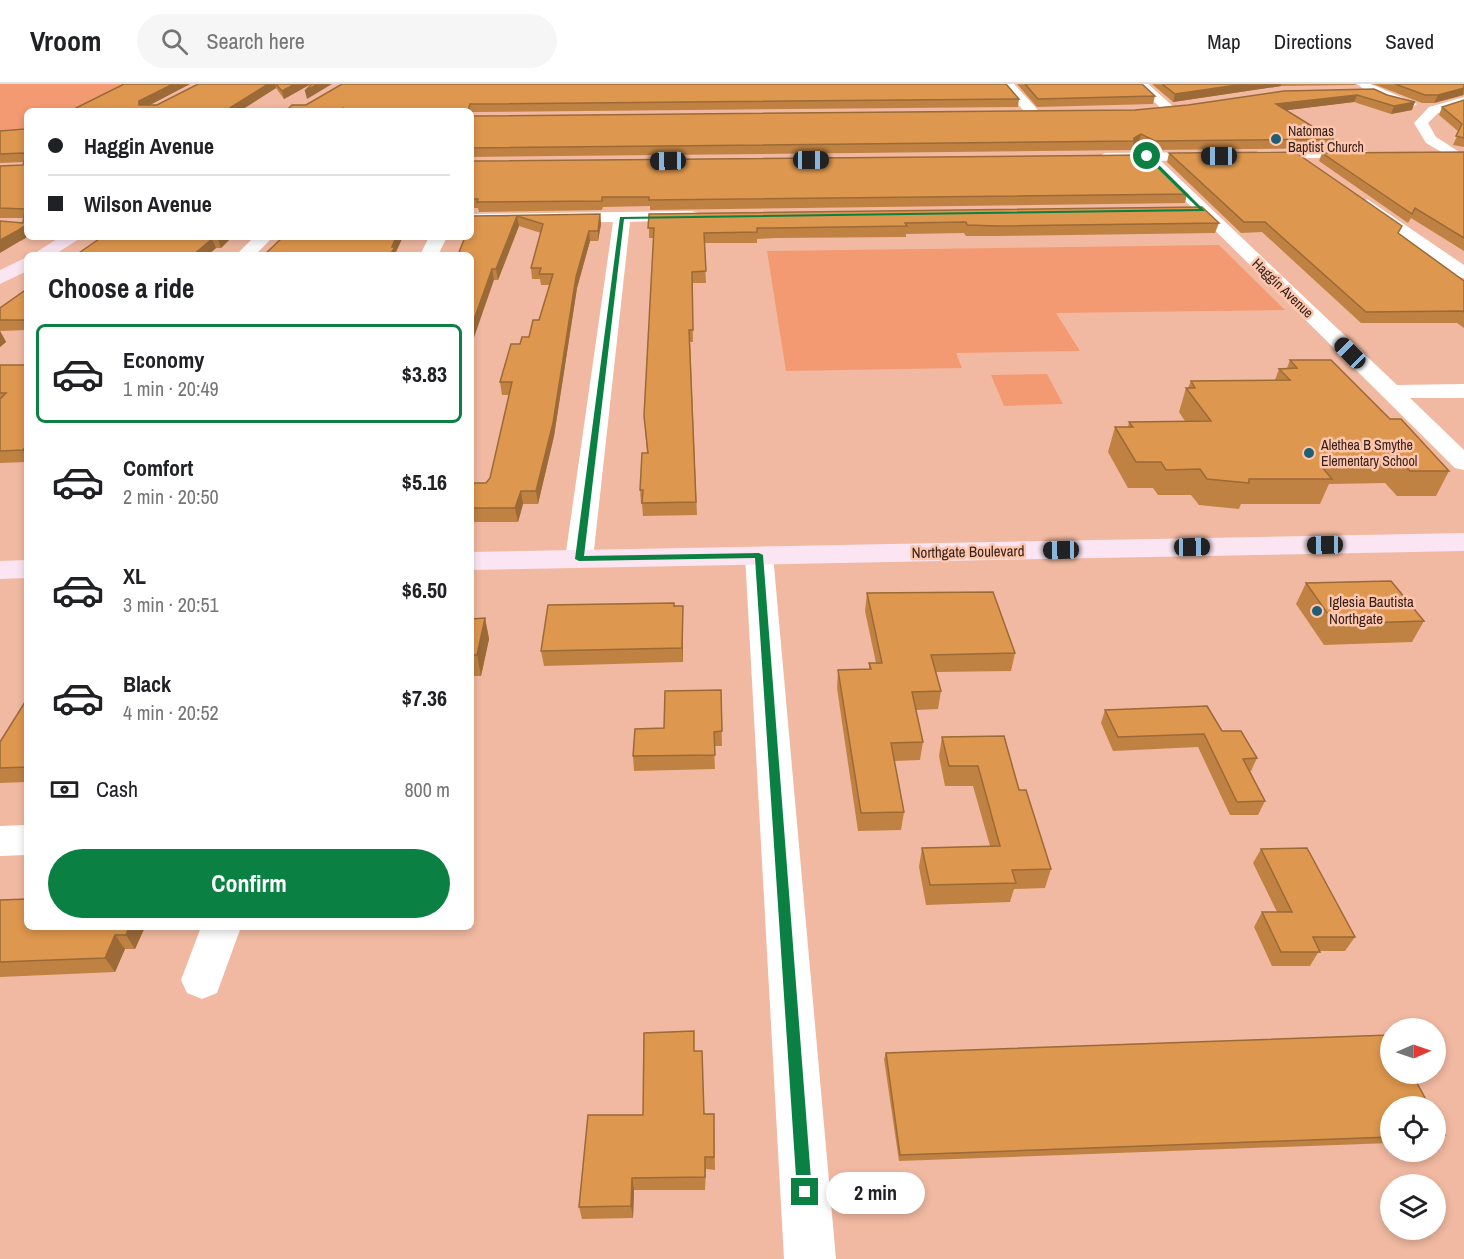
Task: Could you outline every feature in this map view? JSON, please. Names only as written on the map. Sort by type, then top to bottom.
[{"type":"main road","points":[[46,252],[68,240]]},
{"type":"main road","points":[[0,278],[24,265]]},
{"type":"main road","name":"Northgate Boulevard","points":[[474,561],[1464,542]]},
{"type":"main road","points":[[0,570],[24,569]]},
{"type":"street","points":[[1007,84],[1033,113]]},
{"type":"street","points":[[1141,84],[1170,109]]},
{"type":"street","points":[[1363,88],[1433,110]]},
{"type":"street","points":[[1464,101],[1433,110],[1423,119],[1422,129],[1431,140],[1457,153],[1464,160]]},
{"type":"street","points":[[1151,111],[1186,107]]},
{"type":"street","points":[[1009,113],[1051,112]]},
{"type":"street","name":"Haggin Avenue","points":[[1133,141],[1464,464]]},
{"type":"street","points":[[1427,153],[1457,153]]},
{"type":"street","points":[[1089,157],[1380,154]]},
{"type":"street","points":[[1297,155],[1324,174]]},
{"type":"street","points":[[1352,193],[1464,273]]},
{"type":"street","points":[[1179,211],[1203,210]]},
{"type":"street","points":[[474,219],[711,216]]},
{"type":"street","points":[[579,559],[622,217]]},
{"type":"street","points":[[248,252],[261,240]]},
{"type":"street","points":[[1390,392],[1464,391]]},
{"type":"street","points":[[759,555],[810,1259]]},
{"type":"street","points":[[0,841],[24,840]]},
{"type":"street","points":[[202,980],[220,930]]},
{"type":"shaded area","points":[[0,84],[140,84],[87,108],[24,108],[24,134],[0,137]]},
{"type":"shaded area","points":[[1219,245],[1285,310],[1056,313],[1080,351],[956,353],[962,368],[786,371],[767,251]]},
{"type":"shaded area","points":[[1047,374],[1063,404],[1004,406],[991,375]]},
{"type":"building","points":[[124,84],[173,84],[139,101],[139,105],[157,105],[198,84],[268,84],[230,108],[76,108]]},
{"type":"building","points":[[276,84],[295,84],[282,91]]},
{"type":"building","points":[[342,84],[1006,84],[1019,99],[470,104],[469,108],[289,108],[292,105],[306,105]]},
{"type":"building","points":[[1025,84],[1142,84],[1155,96],[1038,99]]},
{"type":"building","points":[[1162,84],[1244,84],[1175,94]]},
{"type":"building","points":[[1395,84],[1464,84],[1464,88],[1438,95],[1425,95]]},
{"type":"building","points":[[1374,89],[1415,102],[1394,106],[1357,95],[1276,104],[1333,139],[1155,141],[1141,134],[1134,138],[1134,141],[474,148],[474,116],[1135,110],[1284,91]]},
{"type":"building","points":[[1464,100],[1464,138],[1456,136],[1462,124],[1442,107]]},
{"type":"building","points":[[24,129],[24,154],[0,154],[0,131]]},
{"type":"building","points":[[1295,152],[1402,226],[1398,233],[1464,281],[1464,312],[1366,312],[1265,222],[1244,222],[1169,153]]},
{"type":"building","points":[[1464,152],[1464,238],[1415,208],[1412,214],[1322,153]]},
{"type":"building","points":[[1146,155],[1187,194],[649,200],[649,197],[602,197],[602,201],[477,202],[478,199],[474,199],[474,161]]},
{"type":"building","points":[[24,162],[24,209],[0,208],[0,166],[23,165]]},
{"type":"building","points":[[1202,207],[1219,223],[997,226],[967,225],[966,222],[905,223],[907,226],[757,228],[757,232],[704,233],[706,271],[692,272],[693,330],[689,330],[696,502],[642,503],[643,490],[640,490],[642,453],[648,453],[644,416],[654,228],[648,228],[649,214]]},
{"type":"building","points":[[600,214],[598,231],[589,231],[576,277],[553,423],[536,491],[521,491],[515,508],[474,508],[474,483],[486,483],[490,478],[512,382],[500,382],[511,344],[520,344],[522,337],[529,337],[533,320],[539,320],[553,274],[539,274],[541,268],[531,268],[543,224],[517,216],[496,269],[492,269],[474,320],[474,252],[459,252],[464,240],[474,240],[474,216]]},
{"type":"building","points":[[24,216],[24,226],[0,240],[0,221],[23,223]]},
{"type":"building","points":[[98,240],[211,240],[197,252],[80,252]]},
{"type":"building","points":[[280,240],[395,240],[392,247],[395,247],[392,252],[267,252]]},
{"type":"building","points":[[24,291],[24,320],[0,320],[0,308]]},
{"type":"building","points":[[1290,360],[1331,360],[1390,419],[1401,419],[1449,471],[1410,471],[1397,458],[1326,459],[1332,467],[1322,467],[1332,479],[1249,479],[1249,483],[1207,479],[1200,469],[1166,470],[1161,462],[1136,462],[1115,427],[1133,427],[1129,422],[1211,421],[1186,388],[1195,388],[1191,381],[1290,380],[1279,369],[1297,368]]},
{"type":"building","points":[[0,365],[24,365],[23,450],[0,451],[0,399],[6,393],[0,393]]},
{"type":"building","points":[[1391,581],[1424,621],[1335,624],[1306,583]]},
{"type":"building","points":[[993,592],[1015,653],[931,655],[941,691],[912,692],[923,742],[891,743],[904,812],[861,813],[838,670],[871,669],[869,663],[882,663],[867,593]]},
{"type":"building","points":[[674,603],[674,606],[683,606],[682,648],[541,651],[548,605]]},
{"type":"building","points":[[485,618],[477,655],[474,655],[474,619]]},
{"type":"building","points":[[721,690],[722,731],[714,732],[715,755],[633,756],[635,729],[664,728],[665,691]]},
{"type":"building","points":[[24,704],[24,767],[0,768],[0,742]]},
{"type":"building","points":[[1207,706],[1222,731],[1241,731],[1257,758],[1243,759],[1265,801],[1237,802],[1204,734],[1118,737],[1105,710]]},
{"type":"building","points":[[1004,736],[1019,790],[1026,790],[1051,869],[1012,870],[1016,883],[930,885],[922,848],[1000,846],[978,766],[949,766],[942,737]]},
{"type":"building","points":[[1307,848],[1355,937],[1313,937],[1320,952],[1281,952],[1262,912],[1292,912],[1261,849]]},
{"type":"building","points":[[24,899],[24,930],[128,930],[126,935],[115,935],[105,958],[0,962],[0,900]]},
{"type":"building","points":[[694,1031],[694,1051],[702,1051],[704,1114],[714,1114],[714,1157],[705,1157],[705,1177],[632,1178],[631,1206],[579,1207],[588,1115],[643,1115],[644,1033]]},
{"type":"building","points":[[1380,1035],[1380,1084],[1417,1084],[1424,1096],[1380,1096],[1380,1137],[900,1155],[886,1053]]},
{"type":"place","name":"Natomas Baptist Church","points":[[1276,139]]},
{"type":"place","name":"Alethea B Smythe Elementary School","points":[[1309,453]]},
{"type":"place","name":"Iglesia Bautista Northgate","points":[[1317,611]]},
{"type":"route","points":[[805,1192],[759,555],[579,559],[622,217],[1203,210],[1147,156]]}]
